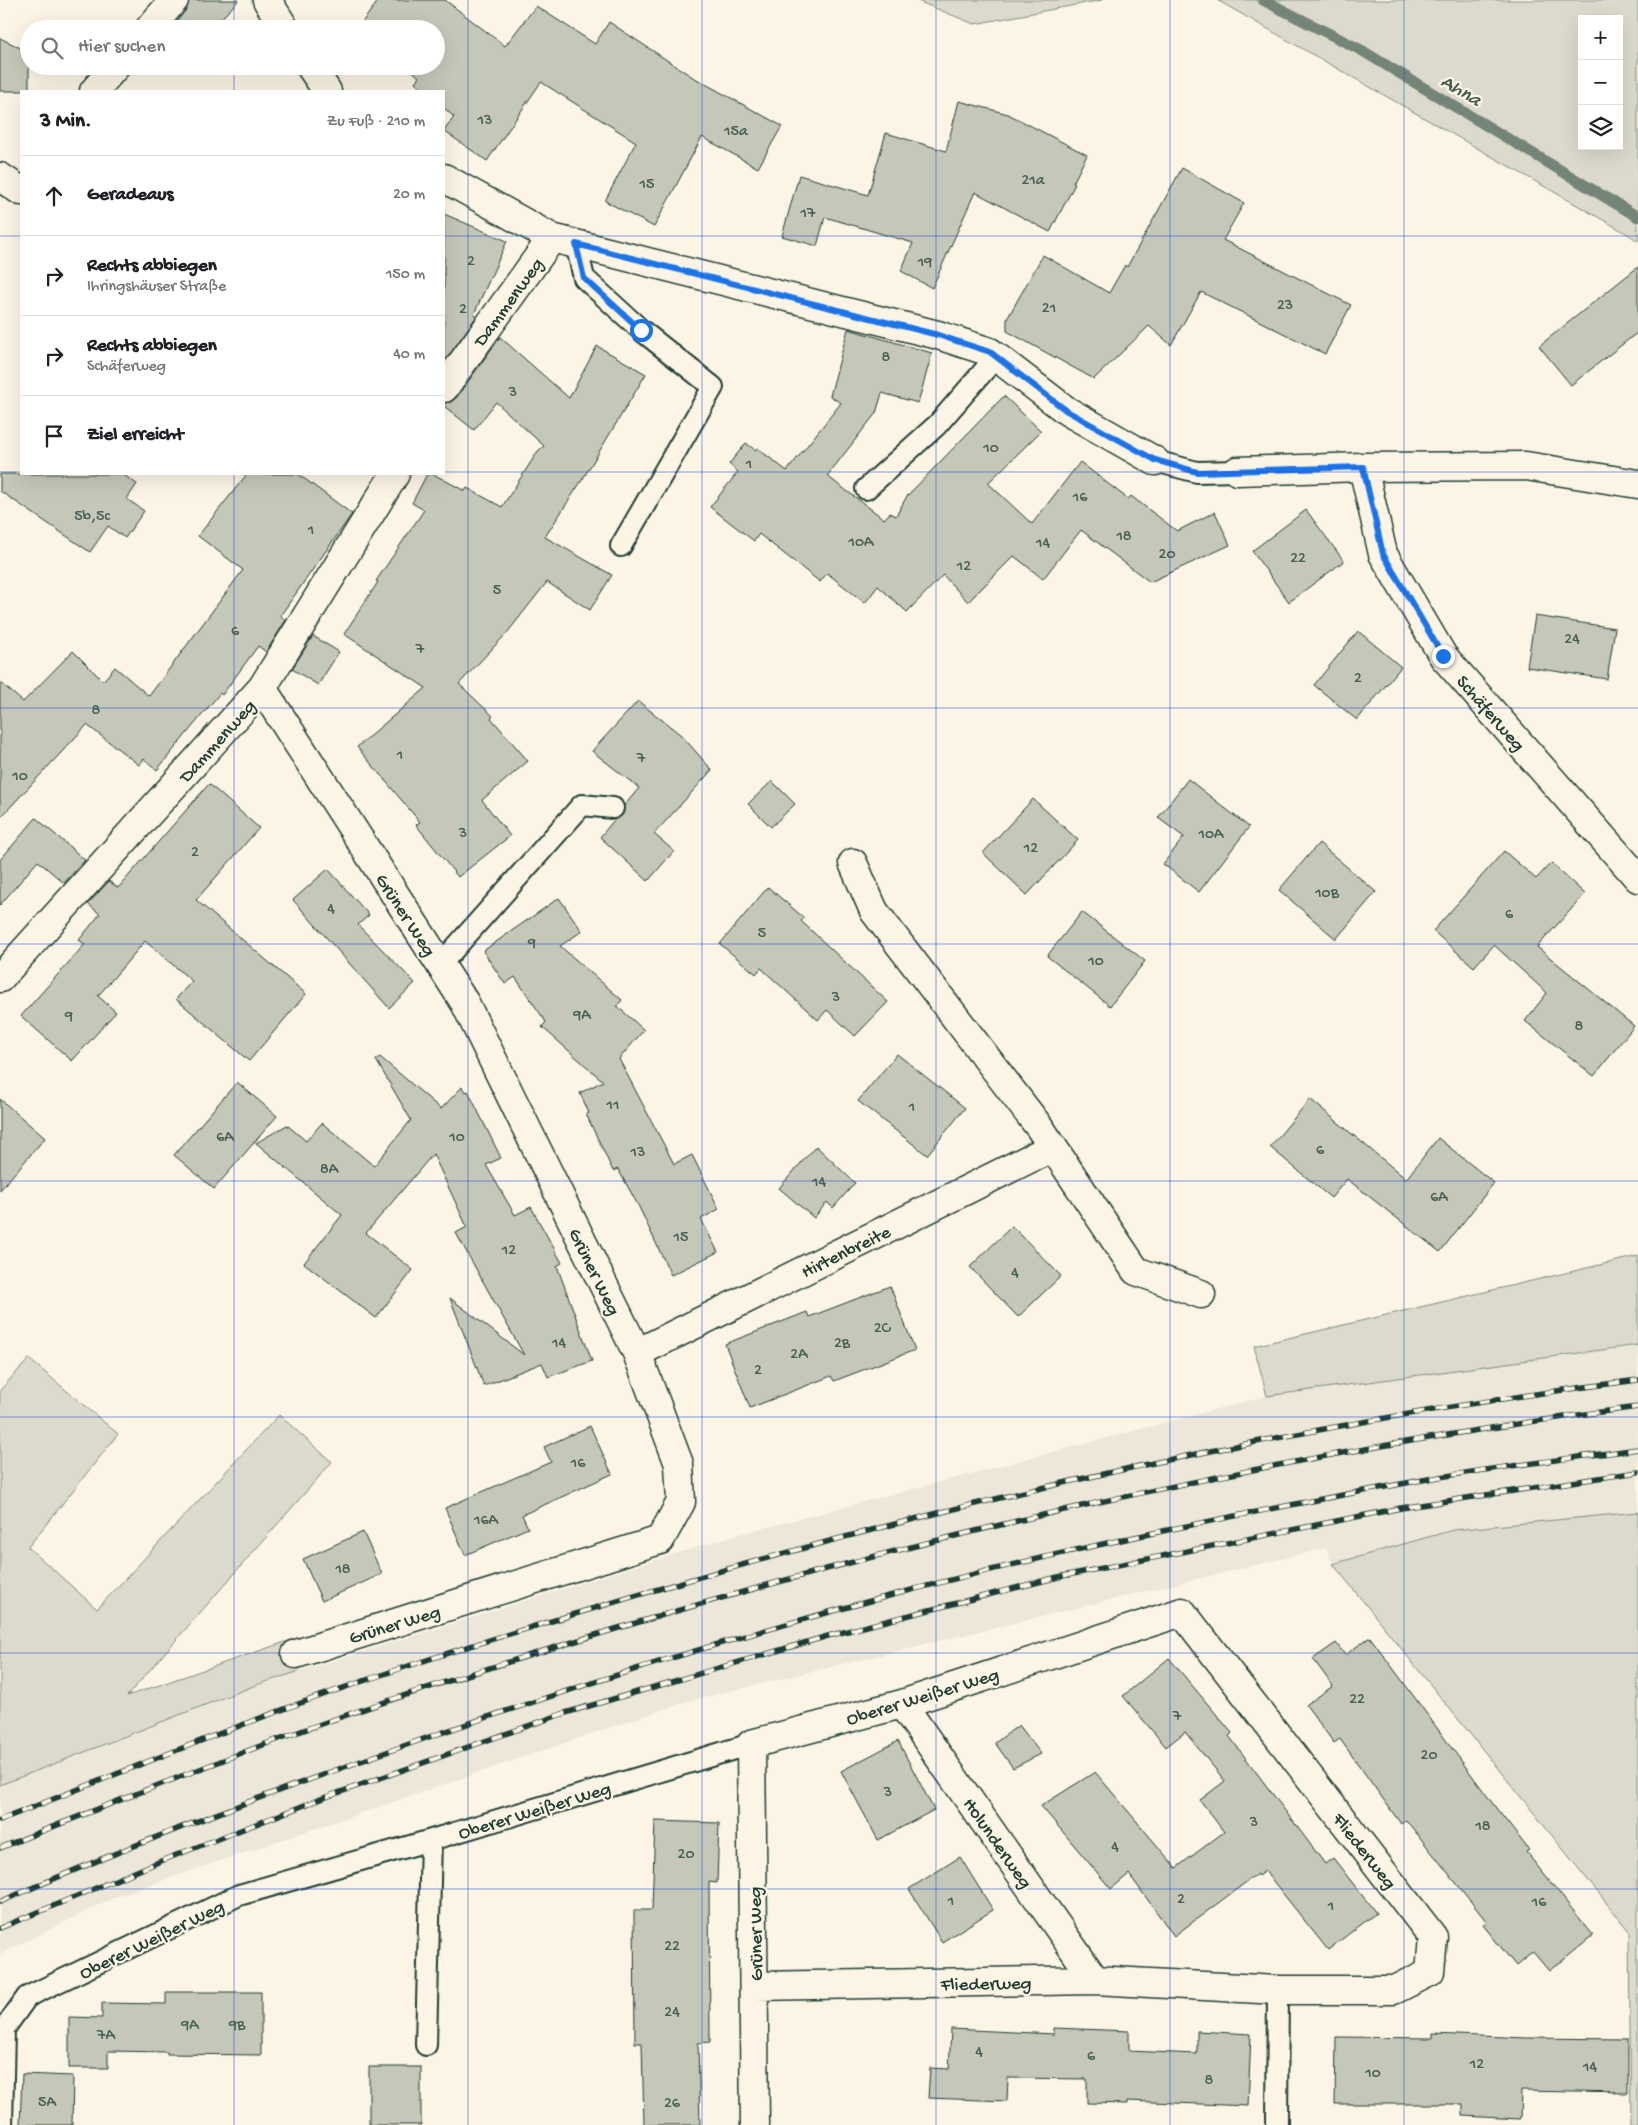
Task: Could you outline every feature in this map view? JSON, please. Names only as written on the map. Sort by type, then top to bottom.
[{"type":"street","points":[[157,20],[174,0]]},
{"type":"street","points":[[266,0],[280,20]]},
{"type":"street","points":[[95,90],[108,75]]},
{"type":"street","points":[[316,75],[325,90]]},
{"type":"street","points":[[0,177],[20,190]]},
{"type":"street","points":[[445,179],[564,241],[938,335],[990,352],[1067,411],[1155,460]]},
{"type":"street","name":"Dammenweg","points":[[445,387],[564,241]]},
{"type":"street","points":[[1237,471],[1363,467],[1526,466],[1638,484]]},
{"type":"street","name":"Schäferweg","points":[[1363,467],[1383,554],[1443,656],[1638,878]]},
{"type":"street","name":"Dammenweg","points":[[0,978],[262,688],[394,475]]},
{"type":"street","name":"Grüner Weg","points":[[262,688],[469,1012],[636,1353],[679,1464],[681,1502],[660,1540],[296,1654]]},
{"type":"street","points":[[853,863],[874,911],[1053,1148],[1136,1271],[1201,1294]]},
{"type":"street","name":"Hirtenbreite","points":[[636,1353],[1053,1148]]},
{"type":"street","name":"Oberer Weißer Weg","points":[[751,1744],[902,1704],[1182,1612]]},
{"type":"street","name":"Fliederweg","points":[[754,1986],[1095,1980],[1278,1990],[1394,1990],[1430,1972],[1433,1937],[1182,1612]]},
{"type":"street","name":"Holunderweg","points":[[902,1704],[1095,1980]]},
{"type":"street","name":"Grüner Weg","points":[[751,1744],[755,2125]]},
{"type":"lane","points":[[564,241],[584,278],[641,330],[713,387],[621,546]]},
{"type":"lane","points":[[866,489],[937,425],[996,357]]},
{"type":"lane","points":[[1155,460],[1197,472],[1237,471]]},
{"type":"lane","points":[[440,965],[582,805],[613,808]]},
{"type":"lane","name":"Oberer Weißer Weg","points":[[2,2125],[4,2029],[28,1997],[239,1894],[431,1840],[751,1744]]},
{"type":"lane","points":[[426,2045],[431,1840]]},
{"type":"lane","points":[[1277,2125],[1278,1990]]},
{"type":"shaded area","points":[[915,0],[1102,0],[974,24]]},
{"type":"shaded area","points":[[1217,0],[1638,0],[1638,241],[1626,233]]},
{"type":"shaded area","points":[[1638,1256],[1638,1345],[1267,1396],[1254,1346]]},
{"type":"shaded area","points":[[1638,1345],[1638,1512],[1453,1530],[1333,1564],[1326,1548],[685,1702],[115,1897],[0,1954],[0,1785],[256,1685],[729,1537],[1267,1396]]},
{"type":"shaded area","points":[[29,1359],[118,1434],[28,1547],[97,1609],[279,1415],[332,1462],[127,1696],[291,1640],[300,1671],[256,1685],[0,1785],[0,1390]]},
{"type":"shaded area","points":[[1638,1512],[1638,2125],[1631,2125],[1629,1931],[1333,1564],[1453,1530]]},
{"type":"building","points":[[189,0],[239,0],[220,20],[178,20],[186,10]]},
{"type":"building","points":[[379,0],[445,0],[505,46],[536,6],[595,44],[609,22],[691,76],[782,126],[758,168],[702,137],[654,227],[605,201],[636,142],[541,82],[487,161],[445,132],[454,117],[445,109],[445,90],[425,90],[415,82],[419,77],[417,75],[445,75],[445,20],[364,20]]},
{"type":"building","points":[[0,38],[20,48],[20,75],[29,75],[29,90],[0,91]]},
{"type":"building","points":[[959,101],[1008,114],[1087,155],[1073,183],[1075,184],[1050,232],[975,192],[932,288],[901,271],[913,243],[825,217],[817,246],[782,236],[799,175],[868,195],[886,133],[946,151]]},
{"type":"building","points":[[1182,168],[1244,203],[1223,240],[1351,305],[1325,354],[1201,292],[1171,345],[1149,326],[1094,379],[1007,331],[1007,319],[1043,255],[1109,293],[1125,265],[1127,267]]},
{"type":"building","points":[[445,214],[507,241],[474,314],[476,317],[445,361]]},
{"type":"building","points":[[1638,267],[1638,332],[1571,385],[1539,346]]},
{"type":"building","points":[[848,329],[932,353],[918,403],[882,393],[876,413],[827,476],[884,519],[890,513],[896,516],[907,496],[1004,396],[1041,431],[988,483],[1032,524],[1080,462],[1128,499],[1131,496],[1177,531],[1215,512],[1230,545],[1150,582],[1081,530],[1043,579],[1014,556],[968,602],[943,575],[907,612],[878,586],[865,603],[827,573],[820,582],[759,534],[754,541],[710,507],[738,472],[729,464],[746,443],[755,450],[757,448],[787,471],[841,403],[830,396]]},
{"type":"building","points":[[500,337],[569,398],[597,346],[646,374],[545,537],[612,575],[590,610],[547,582],[507,633],[459,684],[493,716],[491,718],[528,761],[482,800],[510,836],[458,877],[416,825],[420,822],[357,747],[426,688],[344,634],[378,582],[376,581],[424,510],[412,503],[426,475],[435,475],[465,491],[467,488],[502,507],[538,451],[544,446],[496,402],[474,430],[445,407],[445,403],[451,402],[457,397]]},
{"type":"building","points":[[0,474],[124,475],[137,484],[127,499],[144,511],[125,538],[108,526],[90,552],[0,491]]},
{"type":"building","points":[[246,475],[299,475],[352,514],[280,616],[286,620],[266,652],[258,646],[222,695],[220,693],[157,770],[144,759],[139,765],[87,725],[0,818],[0,682],[23,702],[73,651],[103,681],[115,667],[149,696],[243,570],[198,536]]},
{"type":"building","points":[[1306,510],[1344,561],[1289,602],[1252,551]]},
{"type":"building","points":[[1535,616],[1615,628],[1607,679],[1527,667]]},
{"type":"building","points":[[1358,631],[1401,667],[1357,720],[1314,685]]},
{"type":"building","points":[[313,636],[339,652],[318,685],[292,669]]},
{"type":"building","points":[[638,701],[681,735],[712,770],[654,834],[674,851],[648,881],[600,837],[614,820],[622,815],[624,806],[639,788],[592,751]]},
{"type":"building","points":[[1188,779],[1249,827],[1199,892],[1163,864],[1184,837],[1158,818]]},
{"type":"building","points":[[772,781],[795,804],[771,827],[748,804]]},
{"type":"building","points":[[209,784],[259,828],[196,900],[306,994],[249,1061],[176,999],[192,981],[145,941],[98,996],[116,1012],[72,1061],[21,1016],[85,944],[79,940],[100,914],[88,904],[109,881],[118,888]]},
{"type":"building","points":[[1033,799],[1078,840],[1027,895],[983,853]]},
{"type":"building","points":[[36,818],[85,860],[64,883],[38,861],[0,905],[0,860]]},
{"type":"building","points":[[1319,843],[1376,892],[1336,939],[1279,890]]},
{"type":"building","points":[[1504,851],[1536,879],[1551,863],[1585,894],[1537,947],[1634,1026],[1594,1076],[1525,1021],[1547,993],[1494,945],[1474,967],[1433,931]]},
{"type":"building","points":[[328,869],[369,915],[358,925],[415,983],[389,1008],[293,900]]},
{"type":"building","points":[[768,887],[804,918],[801,921],[888,1002],[855,1036],[827,1010],[818,1020],[761,968],[756,974],[720,944]]},
{"type":"building","points":[[559,898],[582,931],[560,946],[622,1000],[617,1006],[644,1030],[619,1059],[674,1164],[692,1155],[719,1209],[701,1219],[718,1252],[671,1275],[639,1207],[618,1169],[613,1171],[586,1114],[589,1113],[580,1093],[603,1081],[542,1027],[546,1022],[515,977],[505,984],[483,951]]},
{"type":"building","points":[[1082,912],[1145,961],[1110,1006],[1047,956]]},
{"type":"building","points":[[897,1054],[965,1108],[927,1155],[858,1101]]},
{"type":"building","points":[[380,1057],[441,1109],[462,1087],[465,1092],[468,1091],[501,1158],[486,1165],[515,1215],[531,1207],[562,1263],[557,1266],[592,1361],[548,1377],[542,1363],[484,1386],[450,1298],[524,1355],[456,1233],[467,1227],[433,1154],[366,1233],[413,1270],[376,1318],[304,1263],[342,1215],[256,1143],[287,1125],[306,1141],[322,1123],[374,1166],[411,1120],[376,1060]]},
{"type":"building","points":[[237,1082],[277,1116],[214,1189],[174,1155]]},
{"type":"building","points":[[0,1099],[45,1138],[0,1190]]},
{"type":"building","points":[[1310,1099],[1406,1179],[1438,1138],[1494,1183],[1440,1252],[1347,1179],[1331,1198],[1270,1147]]},
{"type":"building","points":[[816,1146],[855,1183],[833,1208],[827,1202],[814,1218],[779,1188]]},
{"type":"building","points":[[1012,1226],[1061,1276],[1018,1317],[970,1267]]},
{"type":"building","points":[[890,1286],[915,1350],[834,1381],[831,1376],[750,1408],[725,1344],[807,1312],[809,1317]]},
{"type":"building","points":[[590,1426],[612,1474],[522,1515],[528,1528],[465,1555],[445,1508],[551,1462],[544,1447]]},
{"type":"building","points":[[363,1532],[382,1574],[322,1601],[303,1559]]},
{"type":"building","points":[[1370,1637],[1529,1850],[1526,1852],[1593,1935],[1549,1971],[1533,1952],[1516,1966],[1483,1925],[1487,1922],[1406,1820],[1401,1824],[1340,1739],[1334,1743],[1306,1705],[1333,1686],[1313,1659],[1336,1643],[1345,1655]]},
{"type":"building","points":[[1169,1658],[1232,1733],[1229,1736],[1325,1864],[1333,1858],[1376,1913],[1328,1950],[1265,1871],[1258,1876],[1257,1874],[1174,1936],[1129,1874],[1111,1889],[1041,1806],[1095,1772],[1176,1868],[1224,1832],[1200,1800],[1225,1781],[1185,1732],[1166,1747],[1123,1696]]},
{"type":"building","points":[[1019,1725],[1041,1754],[1013,1768],[995,1743]]},
{"type":"building","points":[[898,1741],[934,1810],[878,1840],[841,1771]]},
{"type":"building","points":[[655,1821],[719,1823],[717,1883],[709,1882],[710,2042],[698,2043],[700,2125],[644,2125],[642,2043],[635,2043],[634,1910],[652,1910]]},
{"type":"building","points":[[960,1857],[993,1910],[942,1942],[909,1889]]},
{"type":"building","points":[[166,1992],[261,1992],[261,2055],[108,2051],[108,2068],[69,2068],[69,2017],[102,2018],[102,2003],[166,2004]]},
{"type":"building","points":[[1054,2028],[1129,2031],[1129,2051],[1197,2054],[1197,2031],[1251,2034],[1248,2106],[1127,2101],[1127,2104],[1087,2103],[1087,2079],[1008,2078],[1007,2101],[928,2098],[930,2068],[949,2069],[951,2029],[1054,2034]]},
{"type":"building","points":[[1433,2034],[1527,2038],[1628,2039],[1628,2093],[1521,2091],[1520,2119],[1463,2116],[1463,2104],[1335,2104],[1336,2037],[1433,2038]]},
{"type":"building","points":[[369,2067],[421,2067],[421,2125],[369,2125]]},
{"type":"building","points":[[22,2074],[73,2076],[72,2125],[20,2125]]},
{"type":"waterway","name":"Ahna","points":[[1263,0],[1361,50],[1638,217]]},
{"type":"railway","points":[[0,1820],[271,1714],[404,1667],[752,1562],[1003,1497],[1129,1468],[1383,1418],[1638,1380]]},
{"type":"railway","points":[[0,1848],[320,1724],[486,1669],[738,1593],[992,1527],[1249,1471],[1508,1425],[1638,1407]]},
{"type":"railway","points":[[0,1902],[106,1857],[214,1815],[432,1736],[651,1664],[818,1615],[1070,1551],[1202,1523],[1430,1479],[1638,1449]]},
{"type":"railway","points":[[0,1928],[161,1861],[315,1801],[562,1714],[828,1636],[1058,1577],[1401,1508],[1638,1472]]},
{"type":"route","points":[[641,330],[584,278],[576,244],[938,335],[990,352],[1067,411],[1155,460],[1197,472],[1363,467],[1383,554],[1443,656]]}]
